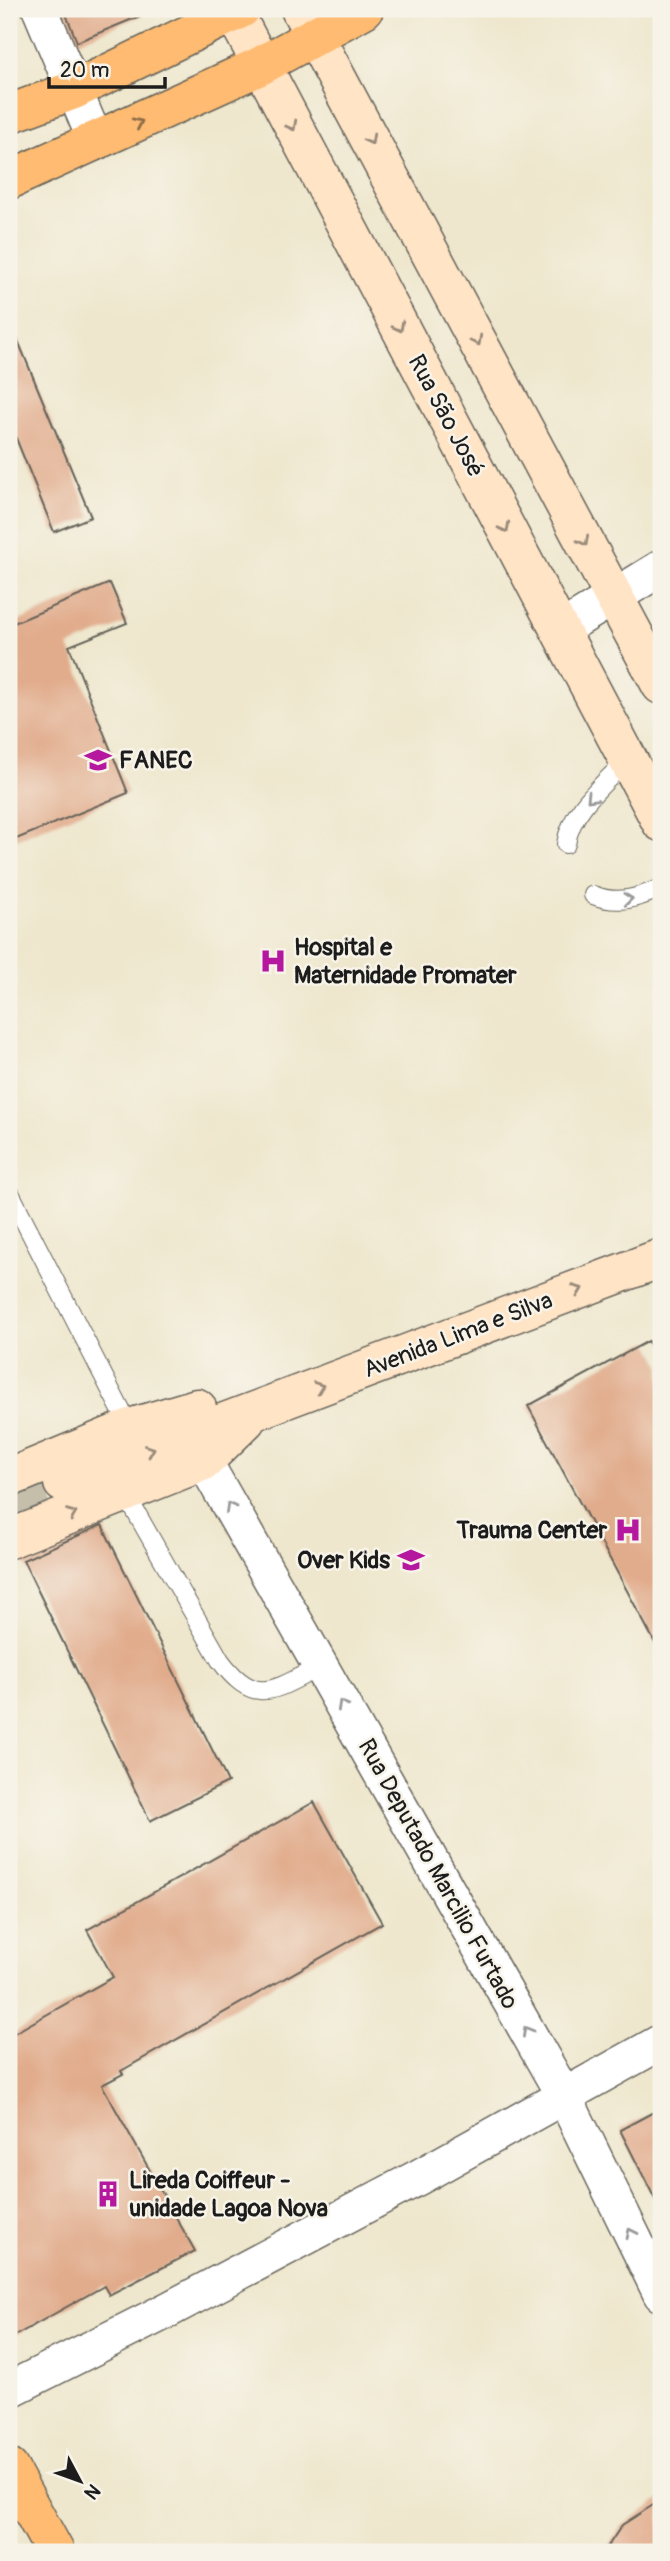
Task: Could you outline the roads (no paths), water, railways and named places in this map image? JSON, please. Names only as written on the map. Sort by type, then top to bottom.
[{"type":"main road","points":[[16,172],[96,142],[260,66],[307,23],[364,9]]},
{"type":"main road","points":[[15,116],[236,10]]},
{"type":"main road","name":"Rua São José","points":[[236,10],[260,66],[661,822]]},
{"type":"main road","points":[[307,23],[661,685]]},
{"type":"main road","name":"Avenida Lima e Silva","points":[[9,1539],[204,1461],[255,1411],[661,1258]]},
{"type":"main road","name":"Avenida Lima e Silva","points":[[9,1478],[130,1428],[193,1408],[255,1411]]},
{"type":"main road","points":[[64,1483],[255,1411]]},
{"type":"main road","points":[[9,2468],[55,2552]]},
{"type":"street","points":[[40,9],[96,142]]},
{"type":"street","points":[[559,630],[661,568]]},
{"type":"street","name":"Rua Deputado Marcilio Furtado","points":[[204,1461],[564,2096],[661,2294]]},
{"type":"street","points":[[9,2390],[166,2311],[419,2177],[661,2042]]},
{"type":"lane","points":[[566,844],[568,830],[581,808],[628,759]]},
{"type":"lane","points":[[593,895],[606,900],[623,901],[661,888]]},
{"type":"lane","points":[[9,1191],[130,1428]]},
{"type":"lane","points":[[125,1493],[220,1660],[234,1678],[250,1690],[273,1690],[321,1666]]},
{"type":"tunnel","points":[[9,1504],[63,1483]]},
{"type":"place","name":"FANEC","points":[[98,760]]},
{"type":"place","name":"Hospital e Maternidade Promater","points":[[273,961]]},
{"type":"place","name":"Trauma Center","points":[[628,1530]]},
{"type":"place","name":"Over Kids","points":[[411,1560]]},
{"type":"place","name":"Lireda Coiffeur - unidade Lagoa Nova","points":[[108,2194]]}]
